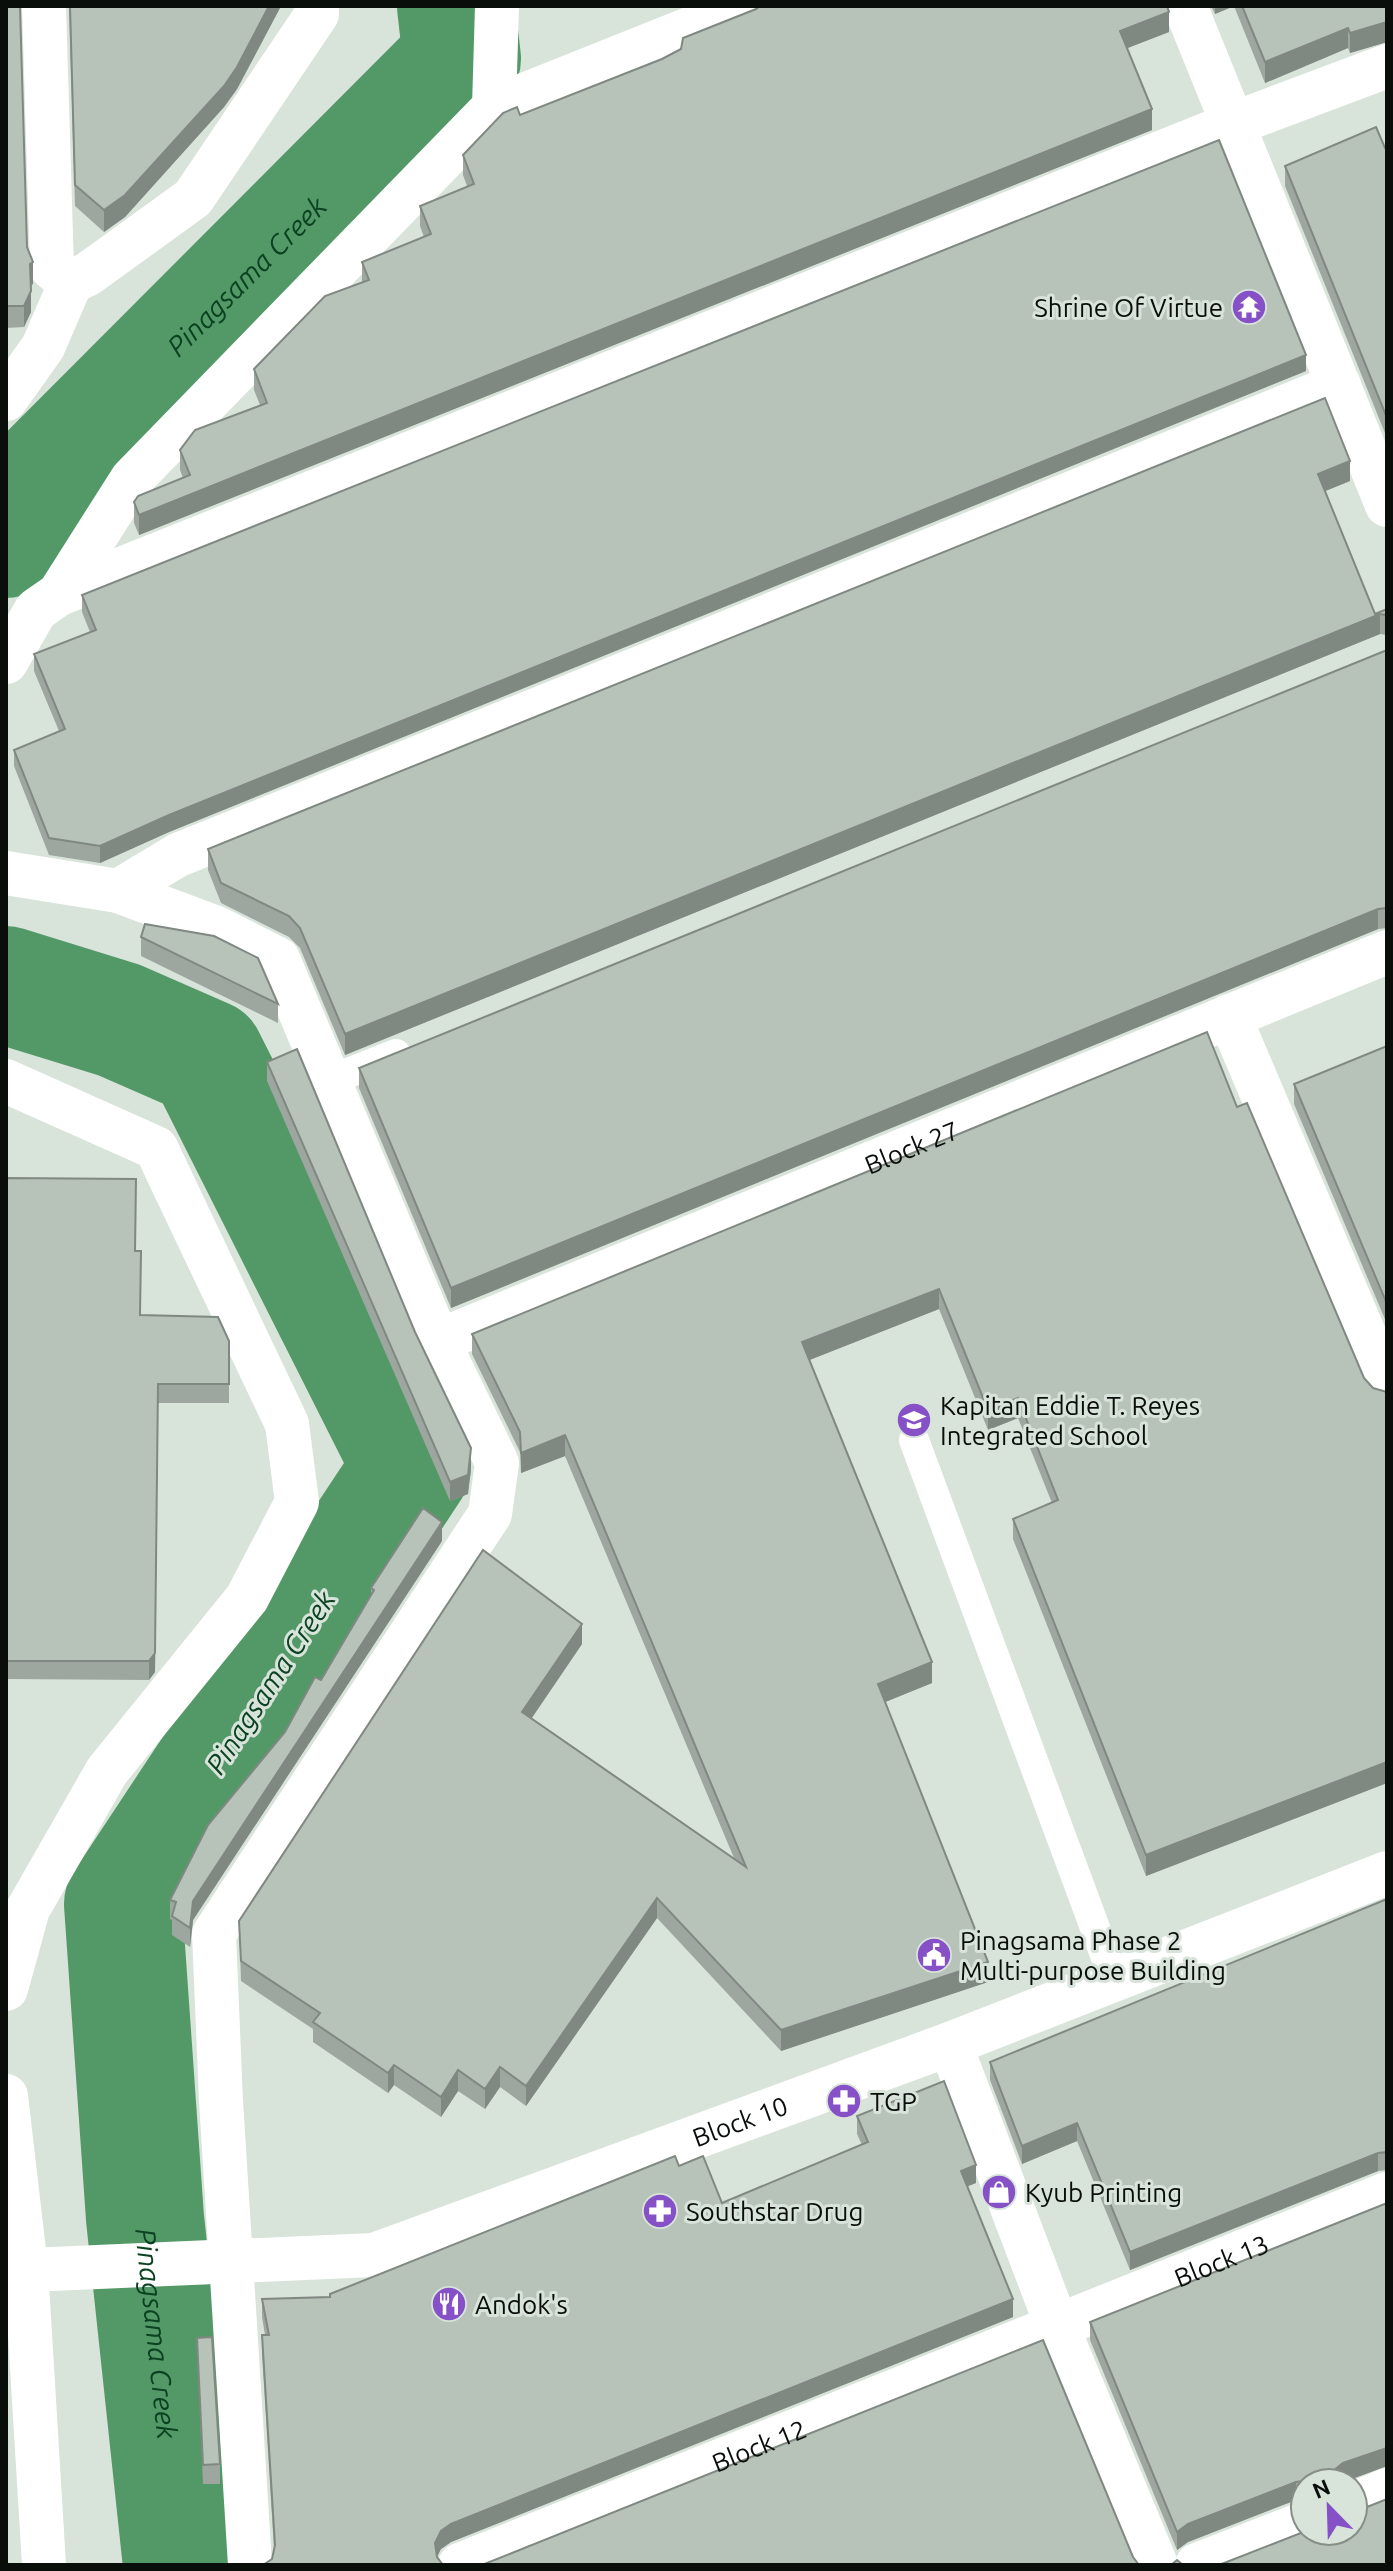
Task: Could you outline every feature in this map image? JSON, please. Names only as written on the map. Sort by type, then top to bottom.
[{"type":"street","points":[[44,6],[52,268],[71,282]]},
{"type":"street","points":[[6,399],[43,347],[71,282],[88,274],[193,198],[317,14],[317,6]]},
{"type":"street","points":[[494,107],[497,6]]},
{"type":"street","points":[[59,594],[132,479],[494,107],[747,6]]},
{"type":"street","points":[[1185,6],[1339,385],[1375,441],[1387,505]]},
{"type":"street","points":[[6,662],[36,610],[59,594],[1233,124],[1387,66]]},
{"type":"street","points":[[118,891],[178,855],[1339,385]]},
{"type":"street","points":[[6,873],[118,891],[217,928],[278,959],[438,1341],[497,1463],[490,1514],[214,1934],[230,2261],[250,2565]]},
{"type":"street","name":"Block 27","points":[[438,1341],[1387,952]]},
{"type":"street","points":[[1229,1016],[1387,1388]]},
{"type":"street","points":[[6,1081],[156,1148],[287,1424],[297,1502],[247,1598],[107,1771],[28,1909],[6,1989]]},
{"type":"street","name":"Block 10","points":[[16,2270],[374,2255],[950,2044],[1387,1873]]},
{"type":"street","points":[[950,2044],[1057,2326],[1156,2565]]},
{"type":"street","points":[[6,2096],[16,2270],[44,2565]]},
{"type":"street","name":"Block 13","points":[[1057,2326],[1387,2194]]},
{"type":"street","name":"Block 12","points":[[460,2565],[1057,2326]]},
{"type":"street","points":[[1197,2565],[1289,2529]]},
{"type":"lane","points":[[328,1081],[417,1045]]},
{"type":"lane","points":[[914,1440],[1114,1979]]},
{"type":"building","points":[[6,6],[20,6],[27,247],[33,262],[30,264],[31,291],[24,306],[6,306]]},
{"type":"building","points":[[70,6],[269,6],[224,86],[125,195],[104,210],[75,185]]},
{"type":"building","points":[[760,6],[1167,6],[1169,12],[1120,31],[1152,109],[139,515],[134,502],[138,496],[190,475],[180,450],[195,430],[267,403],[254,369],[325,296],[369,280],[362,262],[431,234],[420,206],[474,184],[463,155],[503,113],[517,107],[520,115],[662,59],[681,49],[683,38]]},
{"type":"building","points":[[1242,6],[1387,6],[1387,22],[1350,33],[1348,28],[1265,62]]},
{"type":"building","points":[[1376,127],[1387,148],[1387,418],[1285,166]]},
{"type":"building","points":[[1219,140],[1306,355],[169,815],[100,846],[49,838],[14,750],[65,729],[34,654],[96,630],[82,595]]},
{"type":"building","points":[[1325,398],[1350,461],[1318,474],[1375,614],[1387,609],[1387,615],[1380,614],[345,1034],[300,928],[289,916],[221,883],[208,849]]},
{"type":"building","points":[[1387,650],[1387,908],[1378,909],[451,1288],[359,1068]]},
{"type":"building","points":[[145,924],[214,936],[258,958],[278,1004],[141,937]]},
{"type":"building","points":[[1207,1032],[1237,1107],[1247,1103],[1364,1378],[1373,1388],[1387,1392],[1387,1762],[1146,1855],[1013,1519],[1058,1500],[1018,1398],[988,1410],[939,1289],[802,1342],[932,1662],[878,1684],[988,1962],[781,2030],[657,1898],[526,2086],[500,2067],[485,2089],[458,2070],[441,2097],[394,2065],[388,2073],[313,2022],[320,2013],[241,1961],[239,1921],[483,1550],[582,1624],[522,1712],[746,1867],[565,1435],[521,1453],[520,1432],[472,1334]]},
{"type":"building","points":[[1387,1046],[1387,1304],[1294,1084]]},
{"type":"building","points":[[297,1049],[415,1332],[471,1448],[468,1475],[450,1482],[267,1062]]},
{"type":"building","points":[[6,1178],[136,1179],[135,1251],[141,1251],[140,1315],[218,1317],[229,1341],[229,1384],[158,1384],[155,1653],[149,1661],[6,1661]]},
{"type":"building","points":[[423,1508],[442,1522],[193,1901],[190,1928],[172,1916],[176,1902],[170,1900],[208,1825],[285,1732],[315,1677],[321,1680],[374,1590],[371,1588]]},
{"type":"building","points":[[1387,1899],[1387,2152],[1130,2252],[1077,2123],[1022,2146],[990,2062]]},
{"type":"building","points":[[944,2081],[976,2165],[961,2171],[1013,2299],[451,2524],[441,2531],[435,2543],[437,2557],[443,2565],[263,2565],[272,2559],[275,2545],[262,2335],[269,2335],[262,2299],[330,2297],[330,2294],[675,2156],[679,2166],[703,2156],[722,2203],[868,2142],[857,2116]]},
{"type":"building","points":[[1387,2203],[1387,2448],[1338,2467],[1289,2467],[1289,2485],[1188,2524],[1177,2532],[1090,2322]]},
{"type":"building","points":[[212,2337],[220,2464],[203,2465],[197,2338]]},
{"type":"building","points":[[1043,2340],[1139,2565],[482,2565]]},
{"type":"building","points":[[1387,2499],[1387,2565],[1219,2565],[1289,2538],[1289,2547],[1369,2547],[1369,2506]]},
{"type":"waterway","name":"Pinagsama Creek","points":[[6,539],[39,483],[462,59],[456,6]]},
{"type":"waterway","name":"Pinagsama Creek","points":[[6,985],[119,1020],[206,1058],[412,1467],[123,1904],[145,2218],[182,2565]]},
{"type":"place","name":"Shrine Of Virtue","points":[[1249,307]]},
{"type":"place","name":"Kapitan Eddie T. Reyes Integrated School","points":[[914,1420]]},
{"type":"place","name":"Pinagsama Phase 2 Multi-purpose Building","points":[[934,1955]]},
{"type":"place","name":"TGP","points":[[844,2101]]},
{"type":"place","name":"Kyub Printing","points":[[999,2192]]},
{"type":"place","name":"Southstar Drug","points":[[660,2211]]},
{"type":"place","name":"Andok's","points":[[449,2304]]}]
